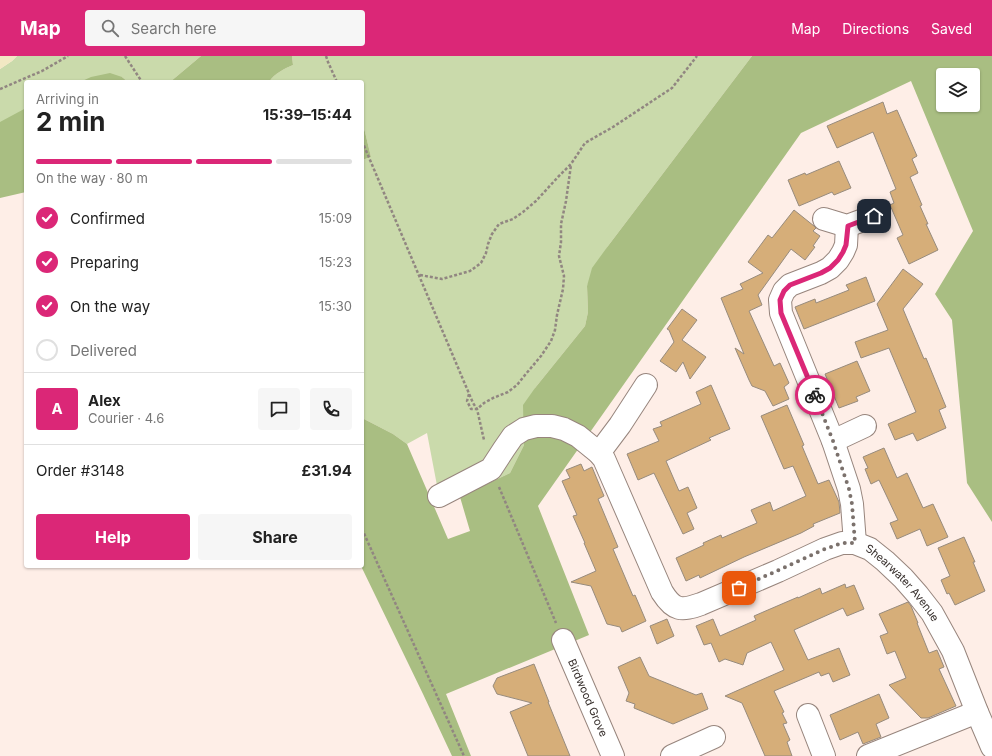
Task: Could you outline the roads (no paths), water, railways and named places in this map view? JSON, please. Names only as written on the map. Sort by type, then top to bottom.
[{"type":"street","points":[[824,219],[848,226],[874,216]]},
{"type":"street","points":[[848,226],[846,245],[838,260],[830,268],[821,273],[790,285],[784,291],[780,300],[781,313],[833,441],[849,489],[852,504],[855,543]]},
{"type":"street","points":[[599,452],[620,425],[646,385]]},
{"type":"street","name":"Shearwater Avenue","points":[[439,496],[491,469],[513,436],[524,429],[536,426],[552,426],[564,429],[578,436],[599,452],[604,458],[662,592],[668,603],[678,609],[689,608],[701,604],[825,549],[842,543],[855,543],[870,550],[885,561],[918,595],[932,613],[953,651],[992,747]]},
{"type":"street","points":[[833,441],[865,426]]},
{"type":"street","name":"Birdwood Grove","points":[[563,640],[613,756]]},
{"type":"street","points":[[868,756],[977,712]]},
{"type":"street","points":[[808,715],[824,756]]},
{"type":"street","points":[[672,756],[714,737]]}]
